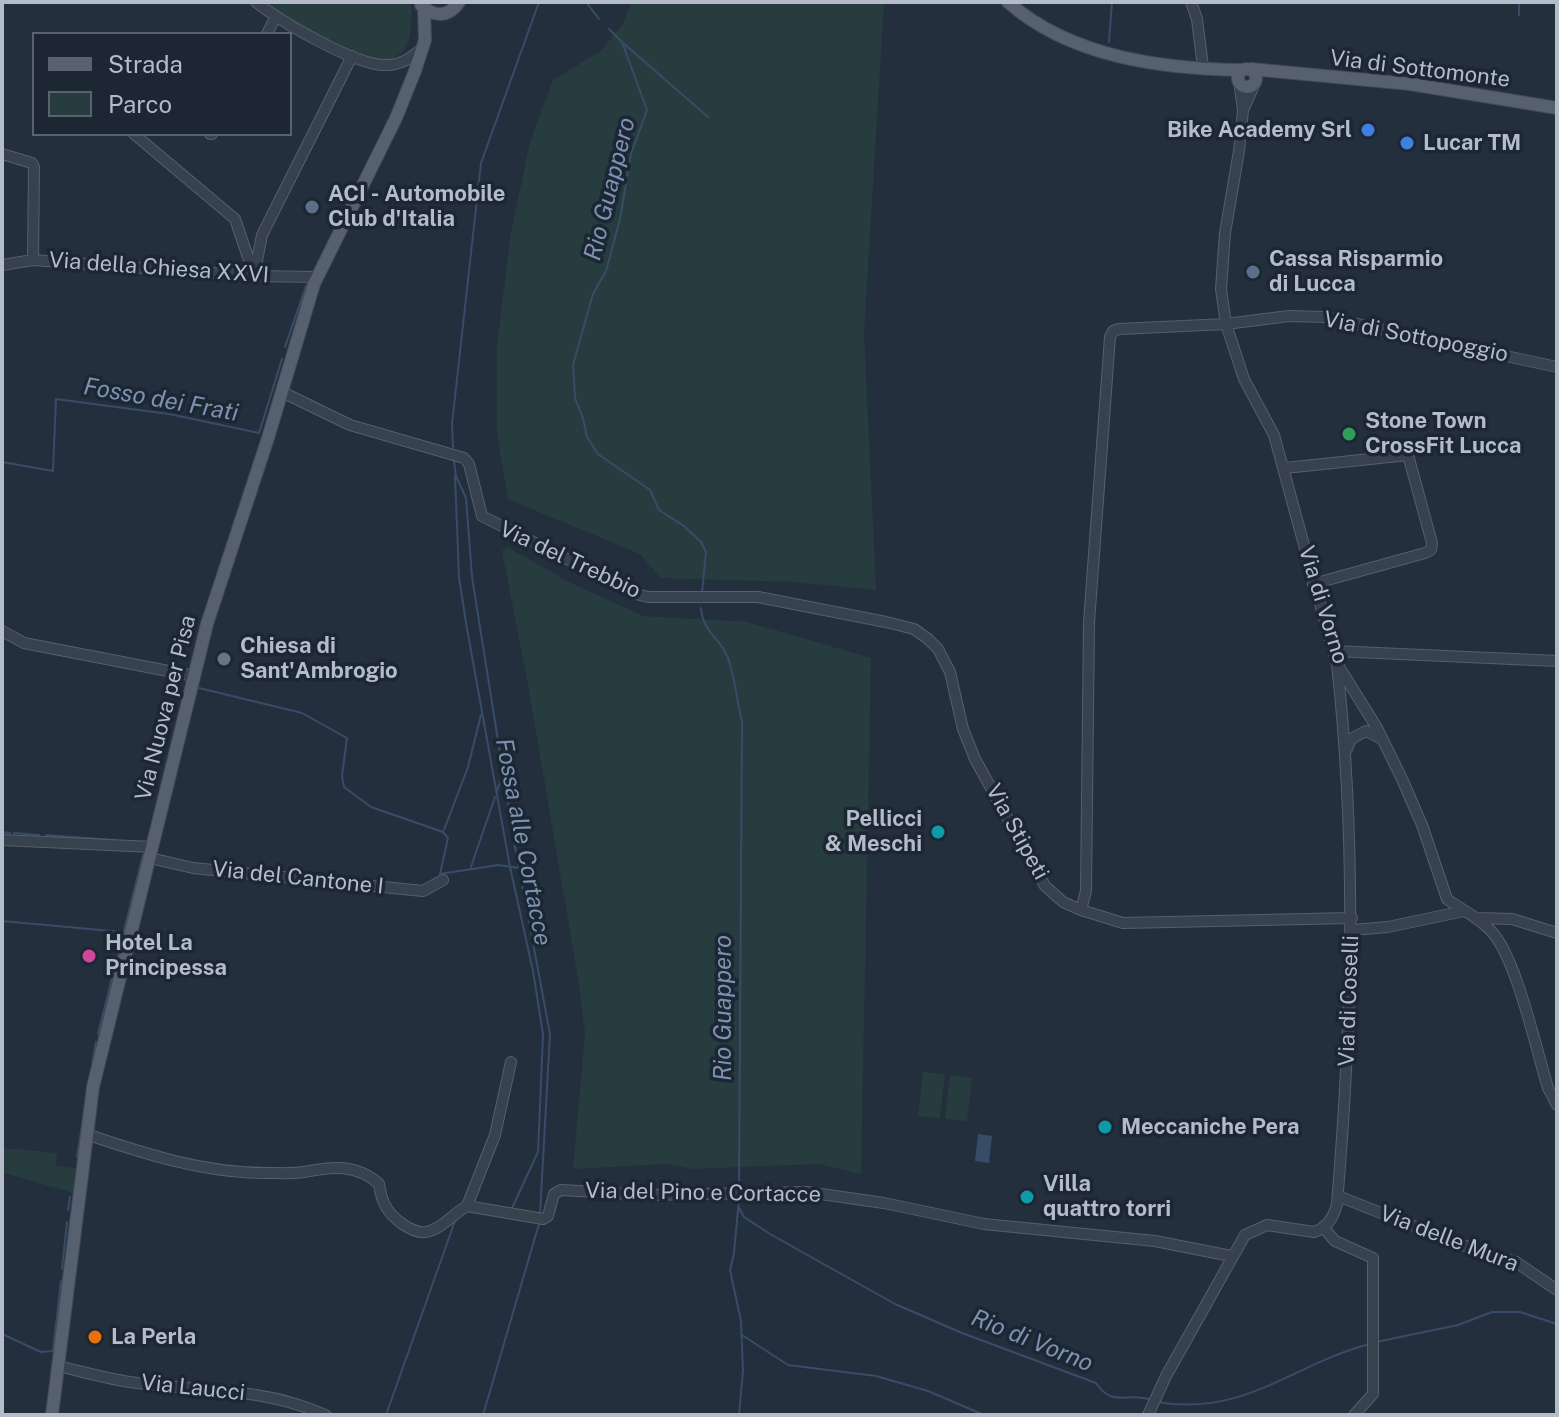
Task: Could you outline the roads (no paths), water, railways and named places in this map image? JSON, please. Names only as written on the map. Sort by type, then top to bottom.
[{"type":"main road","points":[[424,44],[446,13],[459,2]]},
{"type":"main road","name":"Via di Sottomonte","points":[[1008,2],[1041,26],[1091,49],[1149,63],[1207,67],[1247,76],[1277,73],[1410,84],[1557,108]]},
{"type":"main road","points":[[422,5],[434,14],[446,13]]},
{"type":"main road","points":[[422,5],[424,44]]},
{"type":"main road","name":"Via Nuova per Pisa","points":[[52,1415],[86,1134],[101,1052],[213,602],[317,277],[396,118],[424,44]]},
{"type":"street","points":[[256,2],[352,56],[375,64],[391,65],[413,57],[424,44]]},
{"type":"street","points":[[1191,2],[1207,67]]},
{"type":"street","points":[[268,32],[276,16]]},
{"type":"street","points":[[254,276],[262,235],[352,56]]},
{"type":"street","name":"Via di Vorno","points":[[1247,76],[1224,246],[1221,289],[1226,324],[1244,379],[1274,435],[1285,468],[1313,584],[1335,657],[1402,779],[1422,825],[1447,899],[1477,918],[1492,932],[1509,960],[1548,1088],[1557,1105]]},
{"type":"street","points":[[136,136],[235,219],[249,253],[254,276]]},
{"type":"street","points":[[2,154],[32,163],[34,167],[33,260]]},
{"type":"street","name":"Via della Chiesa XXVI","points":[[2,265],[33,260],[254,276],[317,277]]},
{"type":"street","name":"Via di Sottopoggio","points":[[1081,910],[1086,891],[1089,622],[1110,337],[1113,331],[1226,324],[1289,316],[1325,317],[1557,367]]},
{"type":"street","name":"Via del Trebbio","points":[[282,392],[359,429],[464,458],[469,464],[482,516],[636,594],[648,597],[758,597],[914,629]]},
{"type":"street","points":[[1285,468],[1408,455],[1432,543],[1431,550],[1425,553],[1313,584]]},
{"type":"street","name":"Via Stipeti","points":[[914,629],[928,639],[946,662],[963,729],[975,759],[1045,886],[1063,902],[1123,923],[1352,918]]},
{"type":"street","points":[[2,631],[24,643],[194,676]]},
{"type":"street","points":[[1335,657],[1557,661]]},
{"type":"street","name":"Via di Coselli","points":[[1323,1227],[1334,1214],[1338,1196],[1352,930],[1345,753],[1335,657]]},
{"type":"street","points":[[1345,753],[1357,733],[1366,731],[1382,739]]},
{"type":"street","name":"Via del Cantone I","points":[[2,840],[151,852],[193,868],[423,891],[443,880]]},
{"type":"street","points":[[1352,930],[1397,926],[1464,911]]},
{"type":"street","points":[[1477,918],[1512,919],[1557,933]]},
{"type":"street","points":[[86,1134],[212,1170],[266,1173],[302,1172],[323,1167],[355,1169],[379,1184],[385,1206],[393,1215],[408,1228],[428,1233],[467,1206],[495,1135],[511,1062]]},
{"type":"street","name":"Via del Pino e Cortacce","points":[[467,1206],[540,1219],[548,1216],[554,1194],[561,1190],[648,1195],[807,1192],[884,1203],[951,1219],[1025,1230],[1155,1241],[1231,1256]]},
{"type":"street","name":"Via delle Mura","points":[[1338,1196],[1462,1245],[1516,1262],[1557,1290]]},
{"type":"street","points":[[1149,1412],[1245,1235],[1261,1227],[1276,1226],[1314,1232],[1323,1227],[1335,1241],[1373,1258],[1373,1394],[1354,1415]]},
{"type":"street","name":"Via Laucci","points":[[58,1366],[133,1383],[263,1395],[325,1415]]},
{"type":"water","points":[[978,1134],[992,1136],[989,1163],[975,1161]]},
{"type":"waterway","points":[[453,447],[452,424],[481,163],[539,2]]},
{"type":"waterway","name":"Rio Guappero","points":[[586,2],[599,19]]},
{"type":"waterway","points":[[1109,42],[1112,2]]},
{"type":"waterway","points":[[1519,2],[1519,15]]},
{"type":"waterway","name":"Rio Guappero","points":[[609,29],[622,42],[647,110],[631,154],[620,219],[606,271],[593,294],[573,365],[575,398],[587,437],[598,454],[650,490],[659,510],[684,526],[701,542],[706,552],[702,592]]},
{"type":"waterway","points":[[622,42],[708,117]]},
{"type":"waterway","name":"Fosso dei Frati","points":[[285,347],[306,286]]},
{"type":"waterway","name":"Fosso dei Frati","points":[[2,462],[53,471],[56,399],[169,414],[259,433],[282,359]]},
{"type":"waterway","points":[[454,461],[456,476],[466,498],[472,577],[514,841],[550,1034],[540,1214]]},
{"type":"waterway","name":"Fossa alle Cortacce","points":[[455,476],[459,577],[466,623],[543,1034],[538,1152],[512,1208]]},
{"type":"waterway","name":"Rio Guappero","points":[[701,608],[708,629],[728,658],[742,722],[739,1188]]},
{"type":"waterway","points":[[199,688],[302,713],[347,738],[342,776],[344,787],[371,807],[443,832]]},
{"type":"waterway","points":[[444,830],[468,767],[481,715]]},
{"type":"waterway","points":[[497,791],[503,774]]},
{"type":"waterway","points":[[471,867],[495,797]]},
{"type":"waterway","points":[[2,832],[10,833]]},
{"type":"waterway","points":[[443,832],[448,838],[440,874],[498,865],[518,868]]},
{"type":"waterway","points":[[14,833],[39,835]]},
{"type":"waterway","points":[[46,835],[113,840]]},
{"type":"waterway","points":[[98,1034],[143,855]]},
{"type":"waterway","points":[[2,921],[122,932]]},
{"type":"waterway","points":[[92,1065],[96,1042]]},
{"type":"waterway","points":[[77,1157],[83,1119]]},
{"type":"waterway","points":[[68,1210],[70,1197]]},
{"type":"waterway","name":"Rio Guappero","points":[[739,1199],[730,1270],[741,1321],[743,1371],[739,1415]]},
{"type":"waterway","name":"Rio di Vorno","points":[[739,1208],[744,1217],[770,1234],[895,1304],[962,1333],[1096,1383],[1109,1395],[1151,1400]]},
{"type":"waterway","points":[[521,1220],[534,1222]]},
{"type":"waterway","points":[[386,1415],[455,1221]]},
{"type":"waterway","points":[[62,1269],[67,1222]]},
{"type":"waterway","points":[[483,1415],[539,1224]]},
{"type":"waterway","points":[[2,1334],[41,1352],[53,1351],[61,1281]]},
{"type":"waterway","name":"Rio di Vorno","points":[[1376,1342],[1458,1325],[1492,1312],[1520,1312],[1557,1324]]},
{"type":"waterway","points":[[742,1335],[788,1365],[876,1376],[928,1391],[984,1415]]},
{"type":"waterway","points":[[1157,1402],[1188,1405],[1242,1396],[1370,1344]]},
{"type":"waterway","points":[[263,1391],[322,1409]]},
{"type":"waterway","points":[[328,1411],[335,1415]]},
{"type":"place","name":"Bike Academy Srl","points":[[1368,130]]},
{"type":"place","name":"Lucar TM","points":[[1407,143]]},
{"type":"place","name":"ACI - Automobile Club d'Italia","points":[[312,207]]},
{"type":"place","name":"Cassa Risparmio di Lucca","points":[[1253,272]]},
{"type":"place","name":"Stone Town CrossFit Lucca","points":[[1349,434]]},
{"type":"place","name":"Chiesa di Sant'Ambrogio","points":[[224,659]]},
{"type":"place","name":"Pellicci & Meschi","points":[[938,832]]},
{"type":"place","name":"Hotel La Principessa","points":[[89,956]]},
{"type":"place","name":"Meccaniche Pera","points":[[1105,1127]]},
{"type":"place","name":"Villa quattro torri","points":[[1027,1197]]},
{"type":"place","name":"La Perla","points":[[95,1337]]}]
